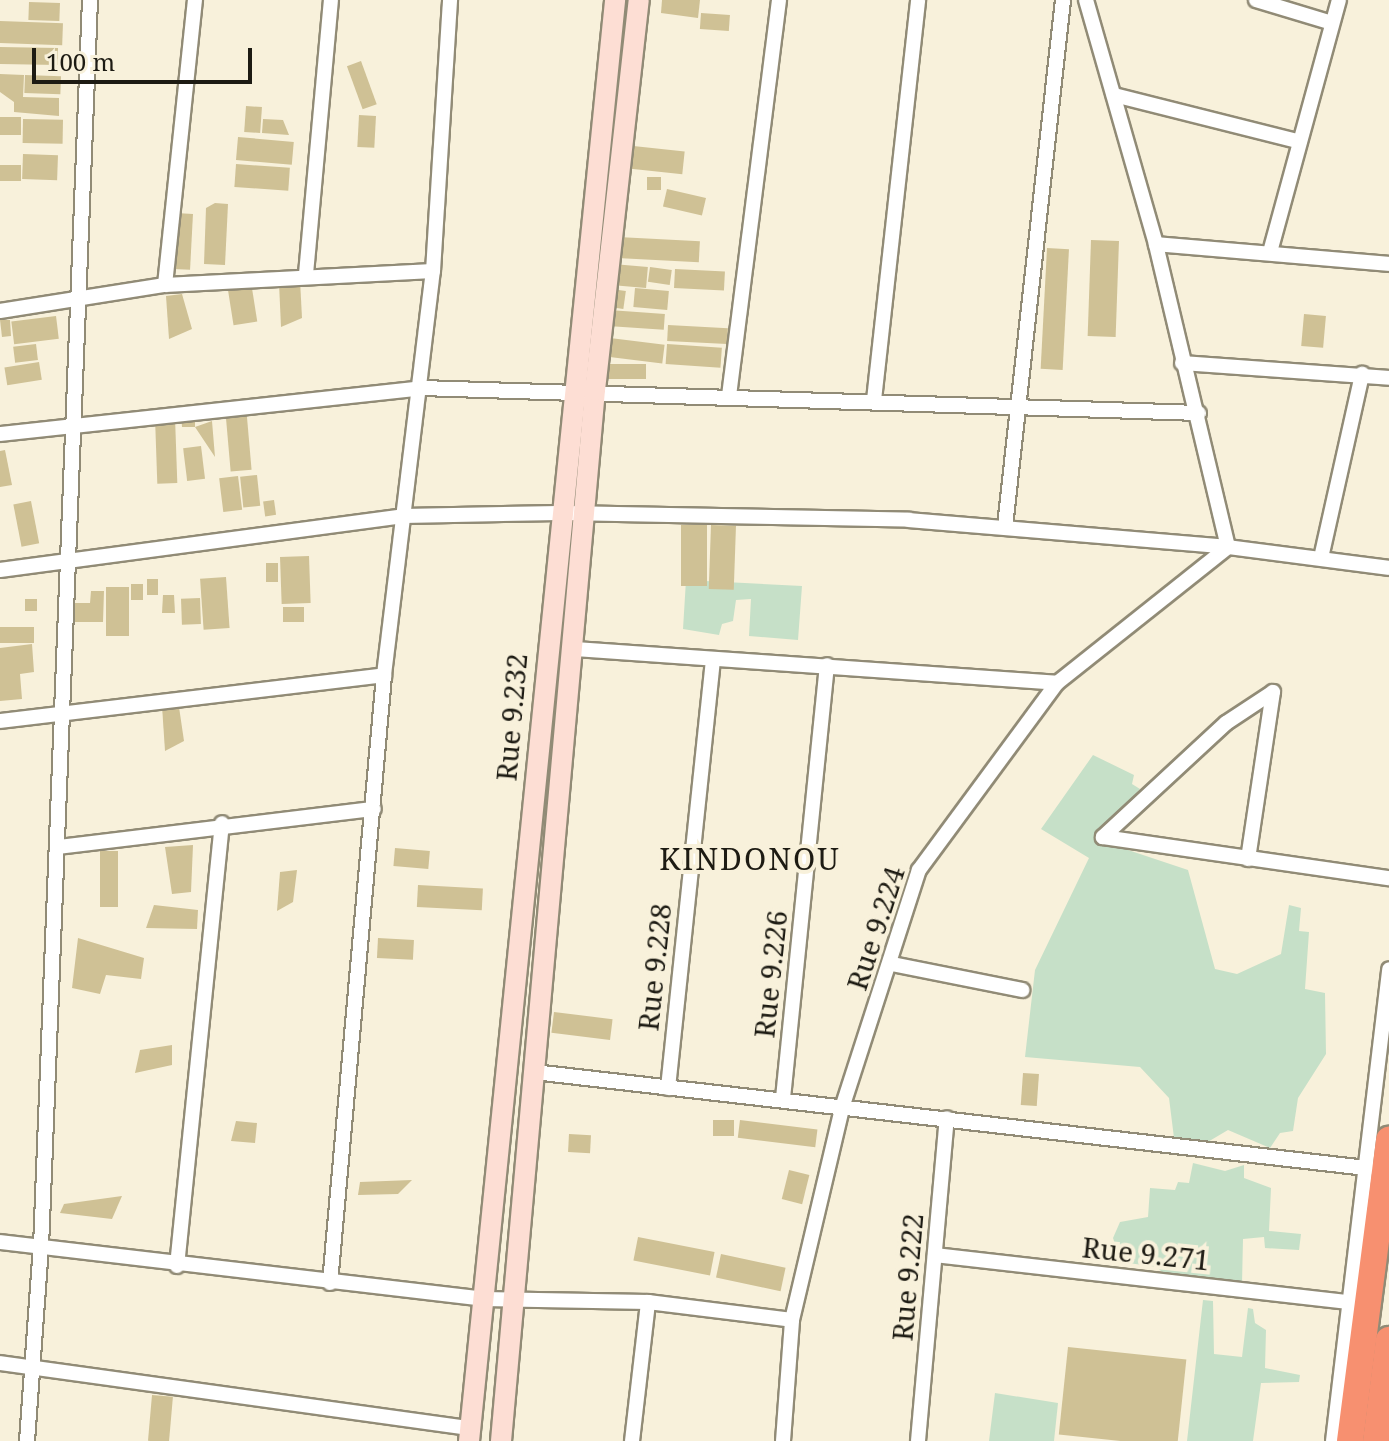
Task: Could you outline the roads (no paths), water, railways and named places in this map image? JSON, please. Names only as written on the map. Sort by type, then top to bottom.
[{"type":"highway","points":[[1350,1441],[1389,1140]]},
{"type":"highway","points":[[1376,1441],[1389,1340]]},
{"type":"street","points":[[27,1441],[41,1247],[90,0]]},
{"type":"street","points":[[165,285],[195,0]]},
{"type":"street","points":[[306,274],[331,0]]},
{"type":"street","points":[[330,1283],[384,675],[433,271],[450,0]]},
{"type":"street","name":"Rue 9.232","points":[[470,1434],[559,513],[615,0]]},
{"type":"street","name":"Rue 9.232","points":[[501,1441],[517,1300],[534,1072],[575,649],[595,390],[639,0]]},
{"type":"street","points":[[729,396],[779,0]]},
{"type":"street","points":[[874,400],[918,0]]},
{"type":"street","points":[[1005,526],[1063,0]]},
{"type":"street","points":[[1086,0],[1156,244],[1182,363],[1199,413],[1228,547]]},
{"type":"street","points":[[1256,0],[1332,23]]},
{"type":"street","points":[[1270,252],[1297,141],[1339,0]]},
{"type":"street","points":[[1114,95],[1297,141]]},
{"type":"street","points":[[1156,244],[1389,264]]},
{"type":"street","points":[[0,311],[165,285],[306,274],[433,271]]},
{"type":"street","points":[[1182,363],[1389,378]]},
{"type":"street","points":[[1321,558],[1362,374]]},
{"type":"street","points":[[0,434],[421,388],[573,388],[1199,413]]},
{"type":"street","points":[[0,570],[69,558],[403,516],[559,513],[1005,526],[1228,547],[1389,568]]},
{"type":"street","name":"Rue 9.224","points":[[783,1441],[792,1320],[842,1108],[892,964],[919,870],[1057,683],[1228,547]]},
{"type":"street","points":[[575,649],[1057,683]]},
{"type":"street","name":"Rue 9.228","points":[[668,1088],[713,661]]},
{"type":"street","name":"Rue 9.226","points":[[783,1098],[827,665]]},
{"type":"street","points":[[0,721],[64,710],[384,675]]},
{"type":"street","points":[[1248,859],[1273,692],[1226,723],[1103,837],[1248,859],[1389,878]]},
{"type":"street","points":[[58,847],[222,823],[374,809]]},
{"type":"street","points":[[177,1266],[222,823]]},
{"type":"street","points":[[892,964],[1022,990]]},
{"type":"street","points":[[1333,1441],[1389,969]]},
{"type":"street","points":[[534,1072],[783,1098],[842,1108],[1366,1168]]},
{"type":"street","name":"Rue 9.222","points":[[918,1441],[947,1118]]},
{"type":"street","points":[[0,1242],[177,1266],[483,1299],[648,1302],[792,1320]]},
{"type":"street","name":"Rue 9.271","points":[[935,1255],[1350,1302]]},
{"type":"street","points":[[632,1441],[648,1302]]},
{"type":"street","points":[[0,1363],[470,1434]]},
{"type":"district","name":"KINDONOU","points":[[750,859]]}]
